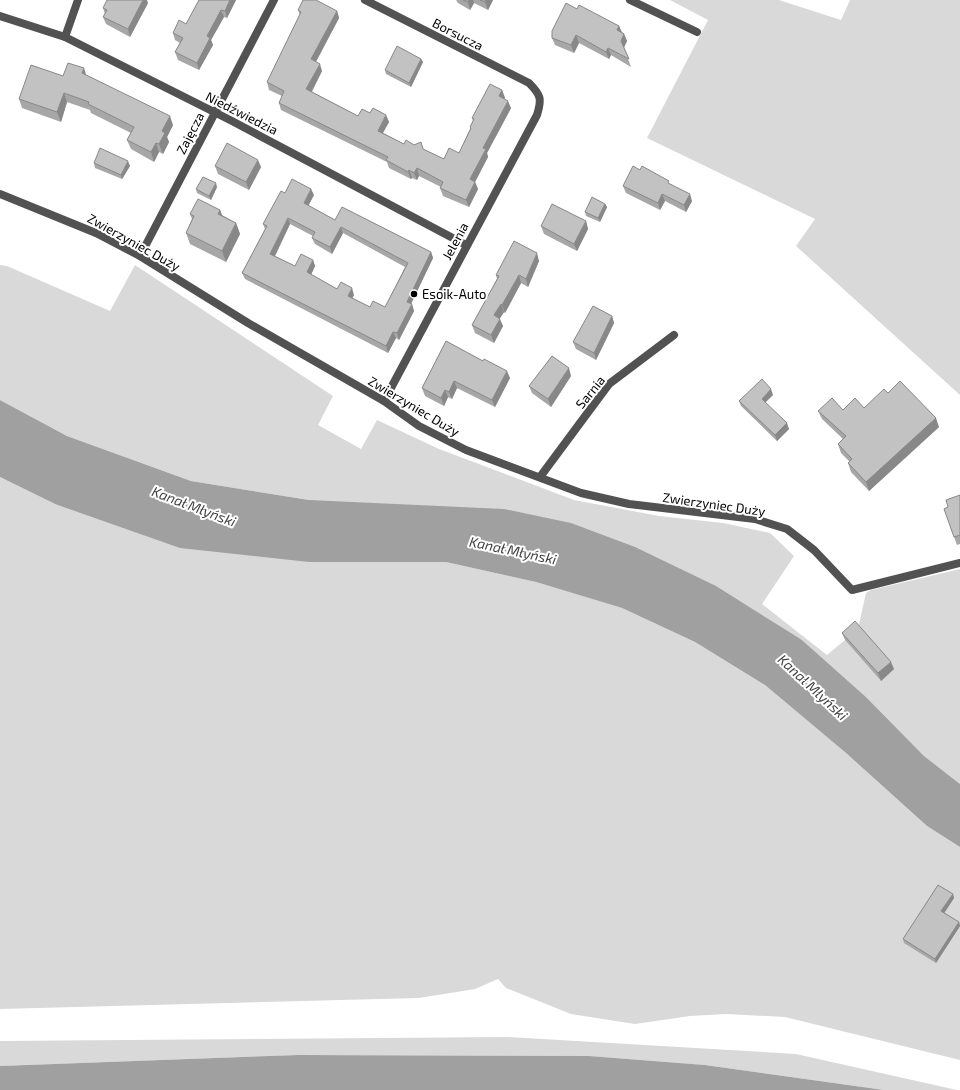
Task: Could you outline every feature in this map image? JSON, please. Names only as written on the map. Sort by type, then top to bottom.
[{"type":"street","points":[[65,37],[78,0]]},
{"type":"street","name":"Zajęcza","points":[[140,256],[214,112],[274,0]]},
{"type":"street","name":"Borsucza","points":[[365,0],[529,83],[538,93]]},
{"type":"street","points":[[630,0],[697,32]]},
{"type":"street","name":"Niedźwiedzia","points":[[0,16],[65,37],[214,112],[466,245]]},
{"type":"street","name":"Jelenia","points":[[384,401],[466,245],[537,115],[541,103],[538,93]]},
{"type":"street","name":"Zwierzyniec Duży","points":[[0,194],[96,233],[140,256],[248,324],[384,401],[419,426],[466,450],[581,493],[629,504],[755,519],[787,530],[814,550],[852,590],[960,562]]},
{"type":"street","name":"Sarnia","points":[[540,477],[609,384],[674,335]]},
{"type":"shaded area","points":[[670,0],[779,0],[841,20],[850,0],[960,0],[960,395],[796,246],[815,219],[647,138],[708,20]]},
{"type":"shaded area","points":[[0,265],[7,266],[110,311],[135,265],[333,396],[318,425],[361,449],[377,420],[439,449],[574,500],[659,516],[723,523],[770,533],[794,556],[762,604],[827,655],[845,640],[881,681],[858,629],[866,593],[871,590],[960,569],[960,784],[924,756],[866,697],[802,640],[309,500],[191,481],[67,436],[0,400]]},
{"type":"shaded area","points":[[0,477],[55,504],[309,562],[446,562],[536,582],[622,608],[695,642],[765,685],[846,753],[927,826],[960,847],[960,1060],[785,1017],[726,1014],[690,1016],[635,1024],[571,1014],[506,988],[498,979],[475,989],[419,998],[0,1009]]},
{"type":"shaded area","points":[[507,1037],[796,1054],[957,1090],[884,1090],[705,1065],[589,1056],[298,1055],[0,1066],[0,1041]]},
{"type":"water","name":"Kanał Młyński","points":[[0,400],[67,436],[191,481],[309,500],[504,509],[571,523],[635,547],[716,586],[802,640],[866,697],[924,756],[960,784],[960,847],[927,826],[846,753],[765,685],[695,642],[622,608],[536,582],[446,562],[309,562],[180,548],[55,504],[0,477]]},
{"type":"water","points":[[298,1055],[589,1056],[705,1065],[884,1090],[0,1090],[0,1066]]},
{"type":"building","points":[[107,0],[143,0],[128,29],[103,17],[107,10],[103,8]]},
{"type":"building","points":[[199,0],[230,0],[225,11],[221,10],[207,36],[210,38],[197,63],[175,52],[183,38],[173,33],[179,20],[186,24]]},
{"type":"building","points":[[303,0],[316,0],[337,11],[311,59],[320,64],[306,89],[358,116],[362,109],[370,113],[373,108],[386,115],[378,131],[404,144],[406,140],[414,145],[421,142],[423,149],[444,159],[449,148],[459,153],[471,128],[470,127],[474,119],[472,118],[490,84],[502,90],[499,96],[508,101],[483,148],[486,149],[470,179],[475,182],[466,200],[440,188],[443,182],[417,168],[414,173],[409,170],[408,172],[386,160],[388,157],[279,103],[284,91],[267,82],[301,12],[298,10]]},
{"type":"building","points":[[566,3],[577,9],[579,5],[619,26],[617,30],[624,34],[621,41],[629,59],[608,48],[606,52],[576,35],[571,45],[552,38],[552,31]]},
{"type":"building","points":[[397,46],[421,59],[409,83],[385,70]]},
{"type":"building","points":[[68,63],[84,68],[82,73],[170,116],[162,131],[165,133],[159,144],[156,143],[151,152],[127,140],[134,127],[88,104],[89,102],[64,93],[57,112],[19,99],[31,65],[63,76]]},
{"type":"building","points":[[227,143],[258,160],[246,182],[215,166]]},
{"type":"building","points":[[100,148],[128,161],[121,175],[94,163]]},
{"type":"building","points":[[633,166],[640,170],[642,166],[669,181],[668,183],[690,194],[684,205],[662,194],[658,203],[623,186]]},
{"type":"building","points":[[203,177],[216,183],[209,196],[196,189]]},
{"type":"building","points":[[292,179],[311,189],[304,203],[335,220],[342,207],[431,252],[407,302],[412,304],[397,333],[393,332],[386,346],[242,273],[267,226],[263,224],[281,191],[285,193]],"holes":[[[288,218],[315,232],[312,238],[330,247],[341,227],[408,263],[385,307],[373,301],[370,307],[348,296],[352,288],[341,282],[337,289],[307,272],[313,260],[301,254],[295,266],[270,254]]]},
{"type":"building","points":[[592,197],[605,204],[598,218],[585,212]]},
{"type":"building","points":[[198,199],[220,210],[218,214],[236,223],[222,251],[186,233],[194,216],[190,214]]},
{"type":"building","points":[[552,204],[586,221],[574,244],[541,226]]},
{"type":"building","points":[[514,241],[537,253],[526,279],[519,275],[502,305],[501,304],[494,315],[500,319],[491,335],[472,325],[499,276],[496,275]]},
{"type":"building","points":[[593,306],[612,316],[594,353],[573,342]]},
{"type":"building","points":[[446,341],[483,361],[484,359],[507,371],[492,400],[454,381],[449,392],[445,390],[441,398],[422,388]]},
{"type":"building","points":[[552,356],[569,368],[548,399],[529,386]]},
{"type":"building","points":[[762,379],[771,389],[762,399],[787,423],[775,435],[739,401]]},
{"type":"building","points":[[900,381],[936,418],[866,482],[848,463],[852,459],[838,444],[846,436],[818,411],[832,398],[843,410],[855,398],[864,408],[884,389],[888,393]]},
{"type":"building","points":[[960,495],[960,535],[954,537],[944,509],[948,507],[946,500]]},
{"type":"building","points":[[855,621],[891,662],[878,673],[842,633]]},
{"type":"building","points":[[938,885],[953,894],[941,911],[959,922],[935,959],[903,939]]},
{"type":"place","name":"Esoik-Auto","points":[[414,294]]}]
